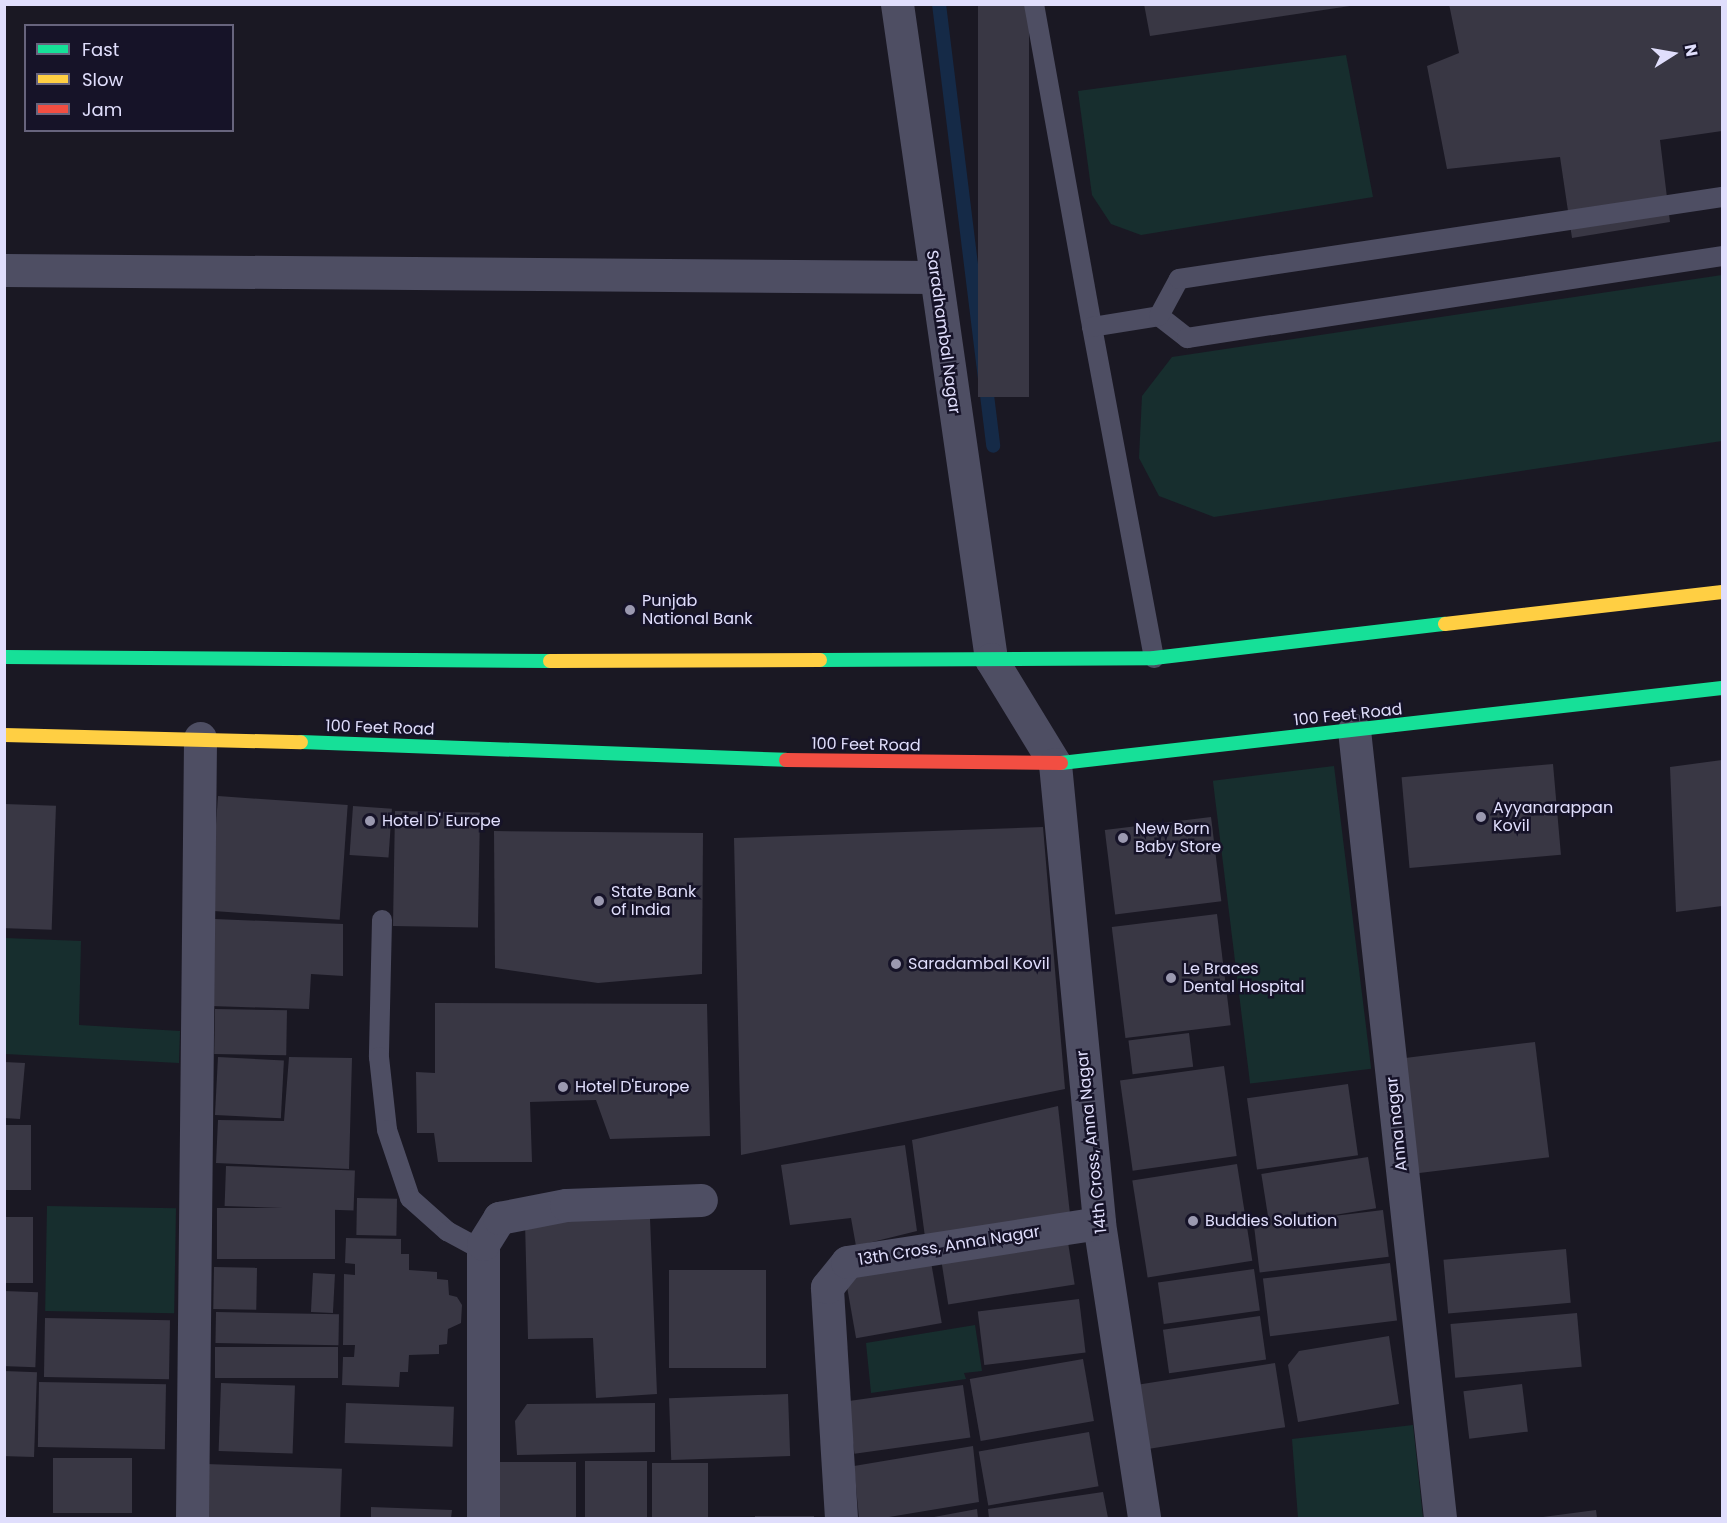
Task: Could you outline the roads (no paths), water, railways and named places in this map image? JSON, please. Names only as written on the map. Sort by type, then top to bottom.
[{"type":"highway","points":[[4,657],[1154,658],[1722,592]]},
{"type":"highway","name":"100 Feet Road","points":[[4,735],[200,738],[792,760],[1055,764],[1722,688]]},
{"type":"street","name":"Saradhambal Nagar","points":[[897,4],[992,659]]},
{"type":"street","points":[[4,270],[935,277]]},
{"type":"street","points":[[992,659],[1055,764]]},
{"type":"street","name":"Anna nagar","points":[[1354,730],[1440,1518]]},
{"type":"street","points":[[192,1518],[200,738]]},
{"type":"street","name":"14th Cross, Anna Nagar","points":[[1055,764],[1099,1223],[1144,1518]]},
{"type":"street","points":[[483,1518],[483,1244],[499,1218],[566,1205],[701,1200]]},
{"type":"street","name":"13th Cross, Anna Nagar","points":[[841,1518],[827,1287],[847,1262],[1099,1223]]},
{"type":"lane","points":[[1034,4],[1154,658]]},
{"type":"lane","points":[[1159,315],[1179,279],[1722,197]]},
{"type":"lane","points":[[1092,327],[1159,315],[1187,338],[1722,256]]},
{"type":"lane","points":[[382,920],[380,1057],[387,1130],[410,1198],[447,1231],[484,1251]]},
{"type":"waterway","points":[[939,4],[993,446]]},
{"type":"place","name":"Punjab National Bank","points":[[630,610]]},
{"type":"place","name":"Ayyanarappan Kovil","points":[[1481,817]]},
{"type":"place","name":"Hotel D' Europe","points":[[370,821]]},
{"type":"place","name":"New Born Baby Store","points":[[1123,838]]},
{"type":"place","name":"State Bank of India","points":[[599,901]]},
{"type":"place","name":"Saradambal Kovil","points":[[896,964]]},
{"type":"place","name":"Le Braces Dental Hospital","points":[[1171,978]]},
{"type":"place","name":"Hotel D'Europe","points":[[563,1087]]},
{"type":"place","name":"Buddies Solution","points":[[1193,1221]]}]
